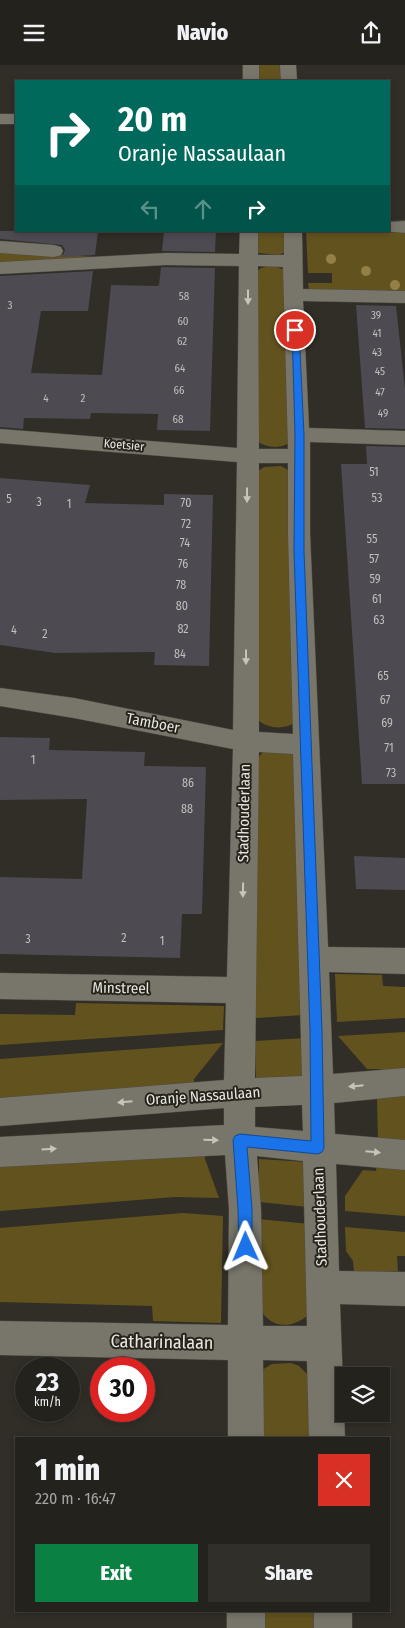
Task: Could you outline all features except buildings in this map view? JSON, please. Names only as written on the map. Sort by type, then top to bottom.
[{"type":"street","points":[[251,65],[251,80]]},
{"type":"street","points":[[288,65],[289,80]]},
{"type":"street","points":[[0,119],[15,119]]},
{"type":"street","points":[[390,227],[405,227]]},
{"type":"street","name":"Stadhouderlaan","points":[[246,1437],[245,1209],[239,1093],[246,742],[250,232]]},
{"type":"street","name":"Stadhouderlaan","points":[[293,232],[293,295],[299,446],[299,533],[314,959],[327,1437]]},
{"type":"street","points":[[0,247],[166,259],[293,261]]},
{"type":"street","points":[[0,269],[166,259]]},
{"type":"street","points":[[293,295],[405,297]]},
{"type":"street","name":"Koetsier","points":[[0,436],[247,456]]},
{"type":"street","points":[[247,456],[299,446],[405,438]]},
{"type":"street","name":"Tamboer","points":[[0,697],[74,707],[246,742],[306,744]]},
{"type":"street","points":[[314,959],[405,961]]},
{"type":"street","name":"Minstreel","points":[[0,987],[241,990]]},
{"type":"street","name":"Oranje Nassaulaan","points":[[0,1112],[405,1082]]},
{"type":"street","points":[[0,1152],[158,1141],[240,1140],[405,1155]]},
{"type":"street","points":[[322,1287],[405,1289]]},
{"type":"street","name":"Catharinalaan","points":[[0,1338],[324,1344]]},
{"type":"street","points":[[246,1612],[246,1628]]},
{"type":"street","points":[[333,1612],[333,1628]]},
{"type":"shaded area","points":[[255,65],[283,65],[283,80],[255,80]]},
{"type":"shaded area","points":[[405,231],[405,293],[309,292],[308,283],[332,283],[332,273],[308,273],[306,232]]},
{"type":"shaded area","points":[[255,232],[287,232],[285,252],[279,255],[258,253],[256,251]]},
{"type":"shaded area","points":[[0,251],[96,257],[0,265]]},
{"type":"shaded area","points":[[277,267],[285,270],[290,442],[279,447],[258,442],[255,273],[261,268]]},
{"type":"shaded area","points":[[281,466],[290,471],[296,722],[292,725],[272,727],[258,720],[258,471],[264,467]]},
{"type":"shaded area","points":[[264,751],[293,752],[304,1015],[256,1018],[255,761]]},
{"type":"shaded area","points":[[335,974],[382,975],[383,986],[405,987],[405,1018],[337,1022]]},
{"type":"shaded area","points":[[76,1003],[224,1006],[223,1030],[0,1045],[0,1014],[75,1015]]},
{"type":"shaded area","points":[[405,1032],[405,1075],[382,1076],[381,1069],[367,1069],[338,1036]]},
{"type":"shaded area","points":[[305,1038],[307,1076],[256,1080],[255,1041]]},
{"type":"shaded area","points":[[223,1043],[194,1079],[194,1084],[0,1101],[0,1059]]},
{"type":"shaded area","points":[[405,1096],[405,1144],[378,1142],[377,1098]]},
{"type":"shaded area","points":[[205,1155],[219,1198],[175,1197],[0,1211],[0,1162]]},
{"type":"shaded area","points":[[259,1159],[307,1162],[308,1207],[259,1202]]},
{"type":"shaded area","points":[[377,1163],[405,1166],[405,1216],[345,1211],[345,1196],[363,1170],[376,1171]]},
{"type":"shaded area","points":[[183,1213],[223,1216],[221,1323],[153,1321],[152,1306],[0,1302],[0,1228]]},
{"type":"shaded area","points":[[258,1219],[310,1224],[308,1315],[302,1320],[289,1325],[282,1325],[270,1320],[260,1309]]},
{"type":"shaded area","points":[[345,1227],[405,1232],[405,1256],[397,1256],[398,1271],[354,1271],[353,1261],[346,1251]]},
{"type":"shaded area","points":[[291,1363],[299,1366],[310,1377],[315,1437],[257,1437],[262,1370],[272,1364]]},
{"type":"shaded area","points":[[257,1612],[319,1612],[320,1628],[257,1628]]},
{"type":"route","points":[[246,1247],[240,1140],[318,1148],[316,1031],[299,551],[299,435],[295,330]]}]
